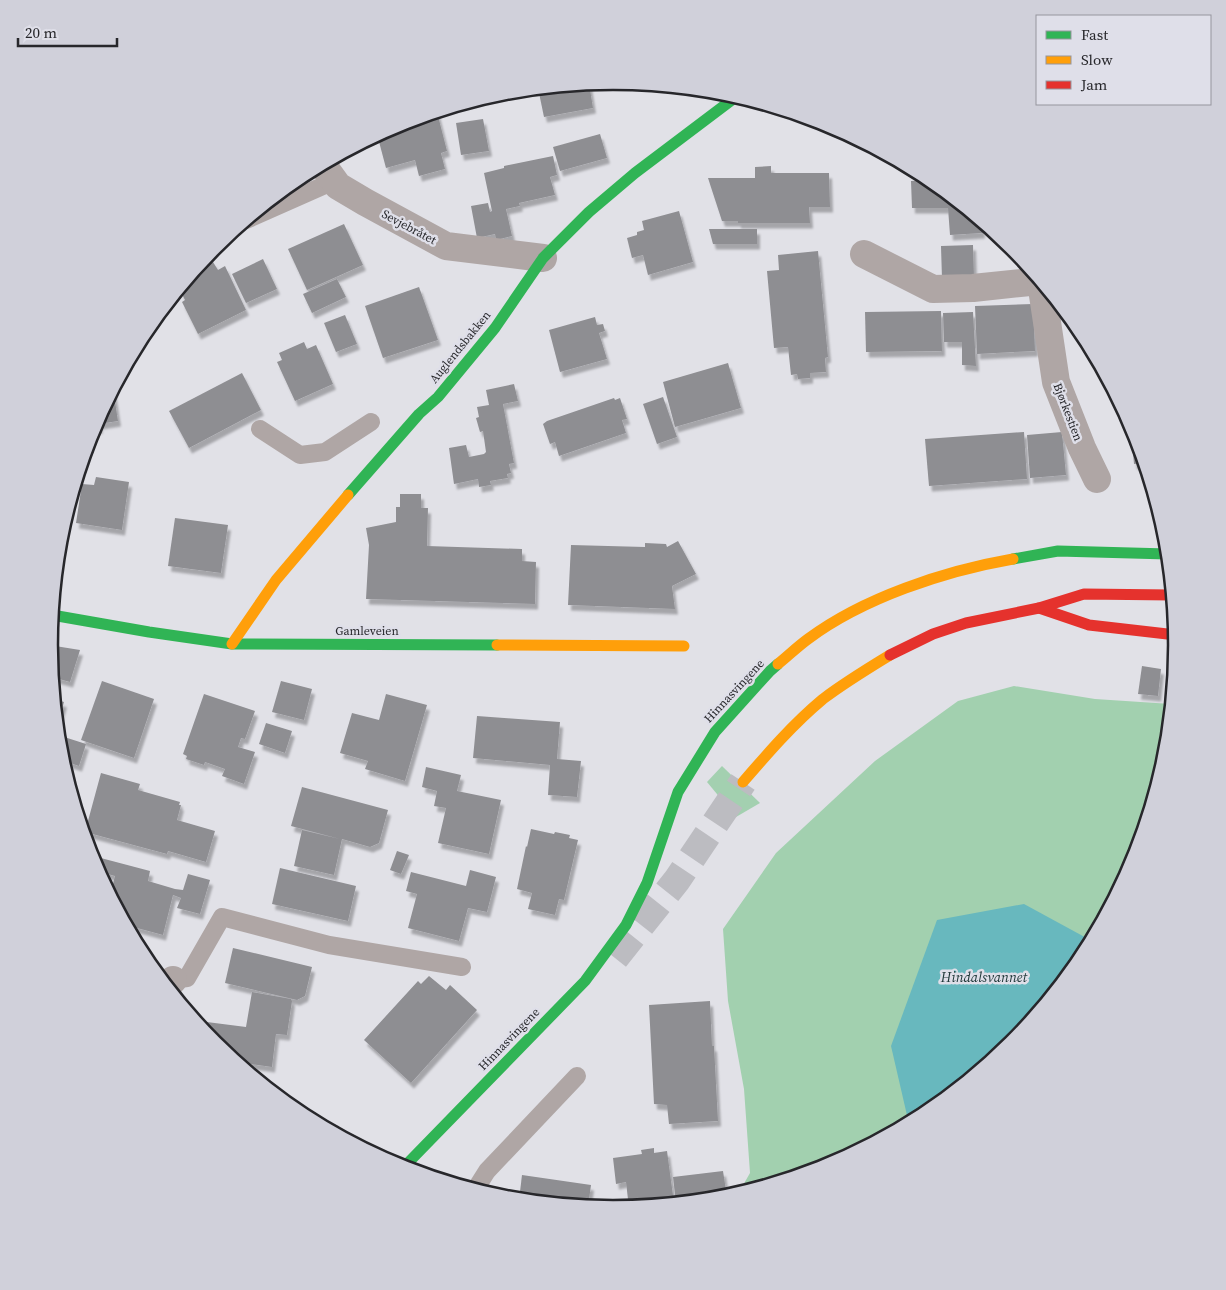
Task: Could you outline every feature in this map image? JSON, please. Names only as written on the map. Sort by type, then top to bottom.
[{"type":"street","name":"Auglendsbakken","points":[[232,644],[276,580],[392,444],[438,396],[495,328],[543,258],[589,212],[635,173],[729,102]]},
{"type":"street","name":"Sevjebråtet","points":[[328,172],[338,186],[446,246],[543,258]]},
{"type":"street","name":"Bjørkestien","points":[[864,254],[933,288],[973,288],[1033,282]]},
{"type":"street","name":"Bjørkestien","points":[[1043,293],[1056,382],[1082,448],[1097,479]]},
{"type":"street","name":"Hinnasvingene","points":[[409,1162],[585,981],[626,925],[647,883],[678,792],[715,732],[770,671],[808,639],[851,612],[916,584],[983,564],[1058,551],[1161,554]]},
{"type":"street","points":[[743,782],[802,716],[822,700],[867,669],[933,634],[966,623],[1039,608],[1084,594],[1166,595]]},
{"type":"street","points":[[1039,608],[1089,625],[1168,634]]},
{"type":"street","name":"Gamleveien","points":[[59,616],[189,639],[232,644],[684,646]]},
{"type":"lane","points":[[282,199],[328,172]]},
{"type":"lane","points":[[260,429],[300,455],[324,452],[371,422]]},
{"type":"lane","points":[[172,983],[187,978],[222,917],[329,945],[462,967]]},
{"type":"lane","points":[[479,1184],[488,1171],[577,1076]]},
{"type":"green space","points":[[1014,686],[1095,699],[1165,704],[1158,753],[1150,789],[1126,858],[1094,923],[1075,954],[1031,1011],[979,1063],[922,1107],[859,1143],[792,1171],[743,1185],[750,1173],[744,1089],[728,1001],[723,929],[776,853],[875,761],[958,701]]},
{"type":"green space","points":[[722,766],[760,803],[736,817],[707,782]]},
{"type":"water","name":"Hindalsvannet","points":[[1024,904],[1085,937],[1054,983],[1006,1038],[951,1086],[907,1116],[891,1046],[937,920]]},
{"type":"building","points":[[590,91],[593,108],[544,117],[539,94]]},
{"type":"building","points":[[438,118],[447,151],[441,153],[445,169],[419,176],[415,160],[386,168],[379,142]]},
{"type":"building","points":[[483,119],[489,151],[461,155],[456,123]]},
{"type":"building","points":[[600,134],[607,158],[560,171],[553,147]]},
{"type":"building","points":[[553,156],[557,175],[550,177],[555,195],[519,203],[520,206],[506,209],[512,236],[496,240],[495,234],[477,238],[471,206],[488,203],[490,212],[492,211],[484,173],[504,168],[504,166]]},
{"type":"building","points":[[771,166],[771,173],[829,173],[830,207],[809,207],[810,223],[738,223],[738,221],[722,221],[708,178],[755,178],[755,167]]},
{"type":"building","points":[[911,181],[918,181],[951,204],[982,230],[982,233],[950,235],[948,208],[912,208]]},
{"type":"building","points":[[679,211],[693,262],[648,275],[643,255],[632,258],[627,238],[637,235],[637,232],[644,230],[642,221]]},
{"type":"building","points":[[344,224],[363,265],[307,290],[288,249]]},
{"type":"building","points":[[709,229],[757,229],[757,244],[713,244]]},
{"type":"building","points":[[973,245],[974,278],[942,279],[941,246]]},
{"type":"building","points":[[818,251],[828,357],[825,358],[826,372],[810,373],[810,378],[798,379],[797,374],[791,375],[788,347],[774,348],[767,271],[779,270],[778,255]]},
{"type":"building","points":[[263,259],[277,289],[246,303],[232,274]]},
{"type":"building","points":[[213,262],[218,270],[225,266],[246,310],[198,334],[182,302],[185,300],[182,295],[209,264]]},
{"type":"building","points":[[337,279],[346,297],[312,313],[303,294]]},
{"type":"building","points":[[419,287],[438,340],[383,358],[365,306]]},
{"type":"building","points":[[1033,304],[1035,351],[977,354],[975,306]]},
{"type":"building","points":[[941,311],[942,351],[866,352],[865,312]]},
{"type":"building","points":[[973,312],[976,366],[962,365],[962,342],[944,342],[943,313]]},
{"type":"building","points":[[345,315],[357,344],[336,352],[324,323]]},
{"type":"building","points":[[595,317],[597,325],[603,324],[605,331],[599,333],[607,359],[560,372],[549,330]]},
{"type":"building","points":[[304,342],[307,349],[316,345],[333,384],[295,401],[277,362],[282,360],[279,353]]},
{"type":"building","points":[[728,363],[741,408],[675,427],[663,382]]},
{"type":"building","points":[[242,373],[261,410],[189,448],[169,411]]},
{"type":"building","points":[[514,384],[518,401],[503,404],[514,463],[509,464],[511,473],[507,474],[508,478],[490,481],[491,485],[479,487],[478,479],[454,484],[449,448],[466,445],[469,457],[484,454],[486,452],[483,431],[480,432],[476,418],[479,417],[477,407],[489,405],[486,390]]},
{"type":"building","points":[[663,397],[677,437],[657,444],[643,404]]},
{"type":"building","points":[[614,398],[615,400],[620,398],[627,419],[622,420],[626,433],[559,456],[555,442],[550,444],[543,424]]},
{"type":"building","points":[[115,400],[118,421],[104,423]]},
{"type":"building","points":[[1024,432],[1027,479],[929,486],[925,439]]},
{"type":"building","points":[[1062,432],[1066,475],[1030,478],[1027,435]]},
{"type":"building","points":[[1133,449],[1138,464],[1134,464]]},
{"type":"building","points":[[96,477],[129,482],[122,530],[76,523],[82,484],[94,485]]},
{"type":"building","points":[[400,494],[421,494],[421,508],[428,508],[427,546],[522,549],[522,561],[536,562],[535,604],[366,599],[369,545],[366,528],[396,522],[396,507],[400,507]]},
{"type":"building","points":[[175,518],[228,525],[221,573],[168,566]]},
{"type":"building","points":[[678,541],[696,574],[672,586],[675,609],[568,605],[571,545],[645,547],[645,543],[666,544],[667,547]]},
{"type":"building","points":[[58,646],[80,650],[70,682],[59,679]]},
{"type":"building","points":[[1142,666],[1161,669],[1158,696],[1138,694]]},
{"type":"building","points":[[102,681],[154,699],[134,758],[81,740]]},
{"type":"building","points":[[281,681],[312,689],[304,720],[272,712]]},
{"type":"building","points":[[204,694],[255,711],[245,739],[241,738],[238,747],[255,752],[244,784],[222,776],[225,769],[205,762],[204,765],[186,759],[187,756],[183,754]]},
{"type":"building","points":[[386,694],[427,705],[405,781],[365,769],[368,761],[340,753],[352,713],[379,720]]},
{"type":"building","points":[[61,701],[64,702],[61,711]]},
{"type":"building","points":[[477,716],[560,722],[557,759],[581,761],[577,797],[548,795],[550,765],[473,758]]},
{"type":"building","points":[[266,723],[292,731],[285,753],[259,744]]},
{"type":"building","points":[[65,737],[86,744],[79,766],[70,763]]},
{"type":"building","points":[[426,767],[461,775],[457,791],[501,800],[489,854],[438,843],[446,808],[434,806],[437,791],[422,787]]},
{"type":"building","points":[[101,773],[140,784],[138,790],[180,802],[177,820],[215,831],[206,862],[168,851],[167,854],[91,834],[87,824]]},
{"type":"building","points":[[302,787],[388,810],[379,843],[370,847],[342,839],[334,875],[294,866],[302,830],[340,839],[291,826]]},
{"type":"building","points":[[531,829],[570,835],[569,838],[578,840],[564,900],[559,899],[555,915],[528,909],[532,893],[517,889]]},
{"type":"building","points":[[397,851],[409,855],[401,874],[390,870]]},
{"type":"building","points":[[100,858],[150,871],[148,881],[175,889],[183,890],[188,874],[210,880],[200,914],[177,908],[181,898],[173,895],[163,935],[135,927],[112,886],[115,876],[107,874]]},
{"type":"building","points":[[280,868],[356,886],[348,921],[272,904]]},
{"type":"building","points":[[470,870],[496,877],[487,912],[468,908],[459,941],[408,928],[417,894],[406,891],[411,872],[466,886]]},
{"type":"building","points":[[233,948],[312,967],[305,996],[297,1000],[225,983]]},
{"type":"building","points":[[429,976],[446,990],[450,985],[477,1010],[411,1083],[364,1040],[418,981],[421,984]]},
{"type":"building","points":[[252,992],[291,999],[287,1035],[276,1034],[272,1067],[248,1064],[205,1022],[246,1027]]},
{"type":"building","points":[[710,1001],[718,1121],[669,1124],[667,1105],[654,1104],[649,1005]]},
{"type":"building","points":[[654,1148],[654,1153],[667,1151],[673,1197],[628,1200],[626,1182],[616,1184],[613,1158],[642,1154],[641,1150]]},
{"type":"building","points":[[723,1171],[726,1189],[675,1197],[673,1177]]},
{"type":"building","points":[[522,1175],[591,1185],[589,1199],[520,1193]]},
{"type":"tunnel","points":[[615,958],[677,880],[743,782]]},
{"type":"traffic: fast","points":[[348,495],[419,414],[438,397],[495,328],[543,258],[589,212],[635,173],[729,102]]},
{"type":"traffic: fast","points":[[1013,559],[1058,551],[1161,554]]},
{"type":"traffic: fast","points":[[59,616],[232,644],[497,645]]},
{"type":"traffic: fast","points":[[409,1162],[585,981],[626,925],[647,883],[678,792],[715,732],[778,664]]},
{"type":"traffic: slow","points":[[232,644],[276,580],[348,495]]},
{"type":"traffic: slow","points":[[778,664],[804,642],[830,624],[879,599],[932,579],[1013,559]]},
{"type":"traffic: slow","points":[[497,645],[684,646]]},
{"type":"traffic: slow","points":[[743,782],[791,729],[823,699],[890,655]]},
{"type":"traffic: jam","points":[[890,655],[933,634],[966,623],[1039,608],[1084,594],[1166,595]]},
{"type":"traffic: jam","points":[[1039,608],[1089,625],[1168,634]]}]
